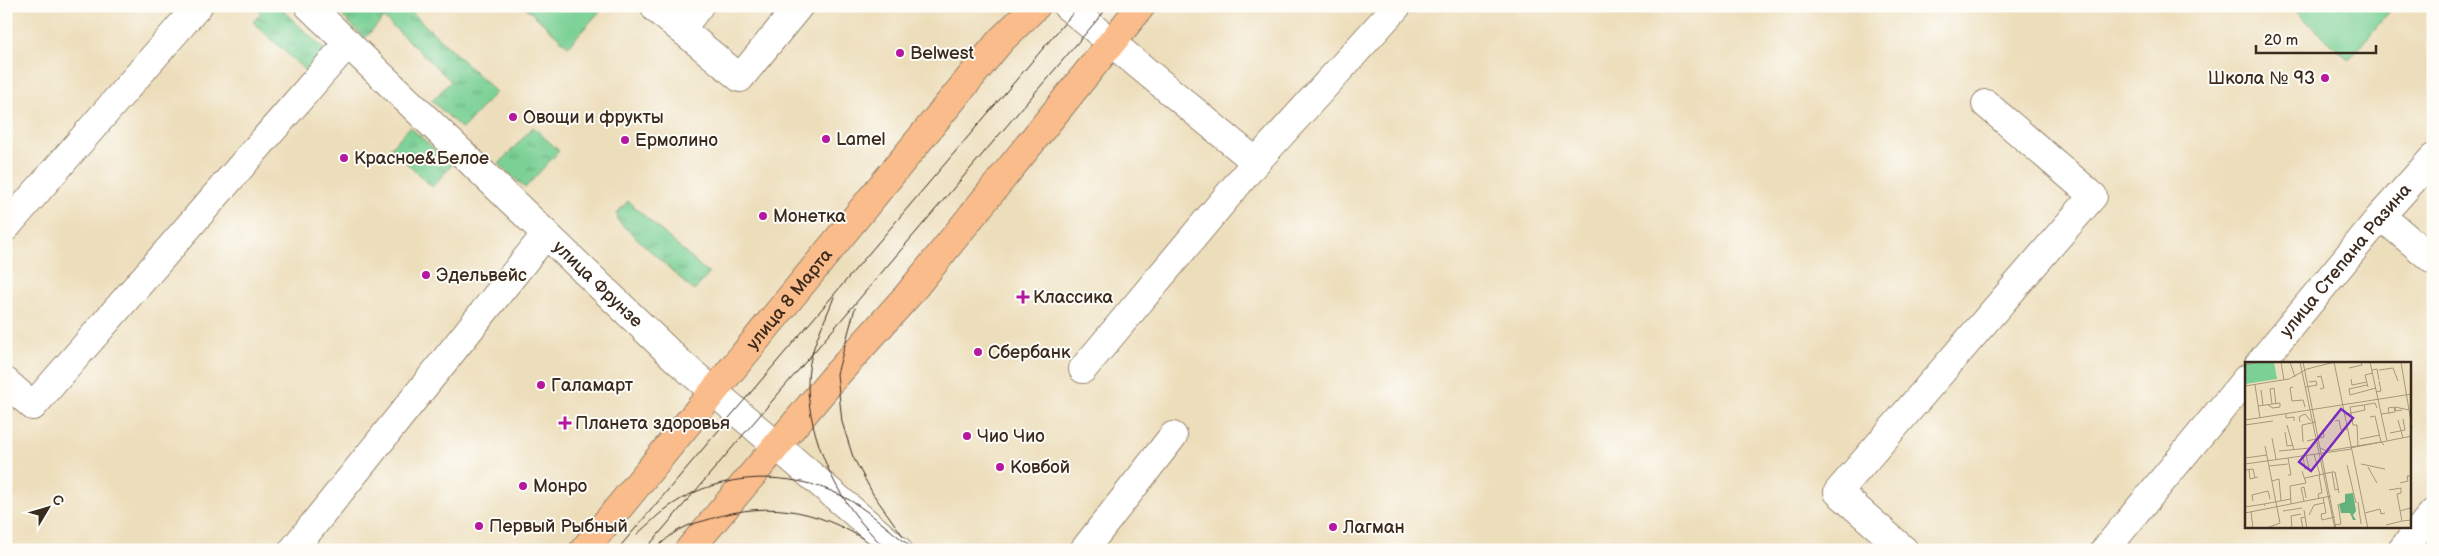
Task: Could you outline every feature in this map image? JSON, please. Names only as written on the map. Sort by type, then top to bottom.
[{"type":"main road","name":"улица 8 Марта","points":[[584,550],[1001,40],[1036,6]]},
{"type":"main road","points":[[689,550],[837,374],[908,295],[1141,6]]},
{"type":"street","points":[[6,227],[198,6]]},
{"type":"street","name":"улица Фрунзе","points":[[309,6],[677,360],[898,550]]},
{"type":"street","points":[[681,29],[700,6]]},
{"type":"street","points":[[656,9],[740,78],[799,6]]},
{"type":"street","points":[[1067,6],[1256,162]]},
{"type":"street","points":[[1083,369],[1256,162],[1396,6]]},
{"type":"street","points":[[6,382],[33,406],[348,43]]},
{"type":"street","points":[[1904,550],[1838,492],[2093,196],[1986,104]]},
{"type":"street","name":"улица Степана Разина","points":[[2261,362],[2381,216],[2433,158]]},
{"type":"street","points":[[2381,216],[2433,260]]},
{"type":"street","points":[[293,550],[546,234]]},
{"type":"street","points":[[2105,550],[2245,380]]},
{"type":"street","points":[[1084,550],[1173,436]]},
{"type":"street","points":[[2402,550],[2433,513]]},
{"type":"green space","points":[[254,6],[278,6],[328,53],[309,74],[253,22],[261,13]]},
{"type":"green space","points":[[353,6],[405,6],[496,92],[462,129],[432,101],[451,81],[384,18],[365,38],[343,17]]},
{"type":"green space","points":[[524,6],[605,6],[568,46]]},
{"type":"green space","points":[[2290,6],[2394,6],[2349,60]]},
{"type":"green space","points":[[410,127],[452,165],[432,187],[390,148]]},
{"type":"green space","points":[[533,127],[559,151],[525,188],[499,164]]},
{"type":"green space","points":[[628,201],[709,274],[694,291],[618,221],[617,213]]},
{"type":"tram line","points":[[617,550],[1079,6]]},
{"type":"tram line","points":[[645,550],[1109,6]]},
{"type":"tram line","points":[[834,297],[812,354],[808,393],[811,414],[816,435],[831,475],[859,520],[886,550]]},
{"type":"tram line","points":[[855,308],[837,374],[842,422],[853,457],[873,494],[903,536]]},
{"type":"tram line","points":[[637,534],[668,507],[692,493],[734,481],[756,478],[779,479],[801,482],[842,496],[868,513],[910,546]]},
{"type":"tram line","points":[[654,550],[674,533],[691,524],[733,513],[756,510],[798,512],[819,518],[859,536],[879,549]]},
{"type":"place","name":"Belwest","points":[[900,53]]},
{"type":"place","name":"Школа № 93","points":[[2325,78]]},
{"type":"place","name":"Овощи и фрукты","points":[[513,117]]},
{"type":"place","name":"Lamel","points":[[826,139]]},
{"type":"place","name":"Ермолино","points":[[625,140]]},
{"type":"place","name":"Красное&Белое","points":[[344,158]]},
{"type":"place","name":"Монетка","points":[[763,216]]},
{"type":"place","name":"Эдельвейс","points":[[426,275]]},
{"type":"place","name":"Классика","points":[[1023,297]]},
{"type":"place","name":"Сбербанк","points":[[978,352]]},
{"type":"place","name":"Галамарт","points":[[541,385]]},
{"type":"place","name":"Планета здоровья","points":[[565,423]]},
{"type":"place","name":"Чио Чио","points":[[967,436]]},
{"type":"place","name":"Ковбой","points":[[1000,467]]},
{"type":"place","name":"Монро","points":[[523,486]]},
{"type":"place","name":"Первый Рыбный","points":[[479,526]]},
{"type":"place","name":"Лагман","points":[[1333,527]]}]
